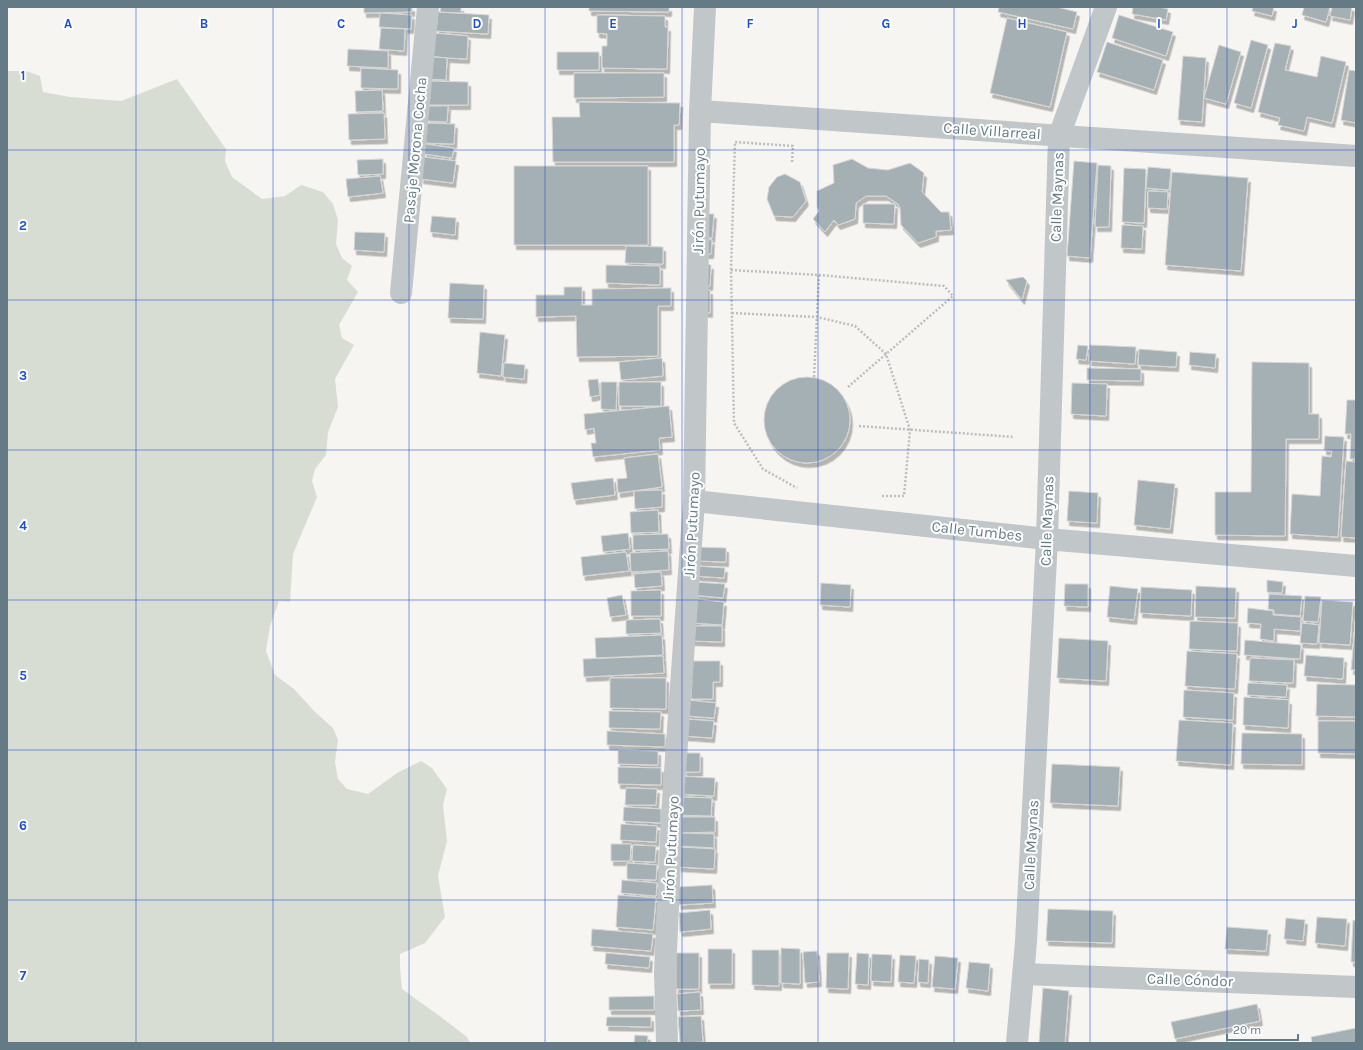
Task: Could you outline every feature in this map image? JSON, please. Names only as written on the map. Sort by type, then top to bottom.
[{"type":"street","name":"Pasaje Morona Cocha","points":[[401,292],[428,7]]},
{"type":"street","name":"Jirón Putumayo","points":[[667,1043],[665,973],[671,822],[694,500],[700,111],[705,7]]},
{"type":"street","name":"Calle Maynas","points":[[1017,1043],[1024,974],[1047,538],[1058,136],[1106,7]]},
{"type":"street","name":"Calle Villarreal","points":[[700,111],[1356,156]]},
{"type":"street","name":"Calle Tumbes","points":[[694,500],[1047,538],[1356,566]]},
{"type":"street","name":"Calle Cóndor","points":[[1024,974],[1356,987]]},
{"type":"path","points":[[792,162],[793,146],[735,142],[731,270],[734,424],[763,469],[804,492]]},
{"type":"path","points":[[731,270],[819,275],[944,286],[953,296],[848,387]]},
{"type":"path","points":[[814,377],[819,275]]},
{"type":"path","points":[[732,313],[817,317],[855,326],[886,354],[910,430],[904,496],[881,496]]},
{"type":"path","points":[[859,426],[1014,437]]},
{"type":"shaded area","points":[[7,71],[26,71],[40,76],[43,92],[70,97],[121,101],[177,79],[226,149],[225,161],[232,177],[262,199],[285,196],[301,185],[323,192],[333,204],[338,220],[336,244],[342,258],[352,266],[347,280],[358,292],[339,325],[342,338],[354,345],[335,379],[338,407],[328,432],[326,455],[315,469],[312,481],[317,497],[293,554],[290,602],[279,601],[270,626],[266,651],[275,675],[294,689],[315,712],[333,728],[338,740],[335,762],[338,779],[347,789],[368,794],[397,773],[421,761],[432,768],[447,789],[443,805],[447,841],[438,876],[445,917],[425,943],[400,954],[400,968],[402,989],[467,1037],[470,1043],[7,1043]]},
{"type":"building","points":[[364,7],[412,7],[412,12],[364,13]]},
{"type":"building","points":[[441,7],[461,7],[461,13],[440,12]]},
{"type":"building","points":[[589,7],[669,7],[669,12],[589,11]]},
{"type":"building","points":[[999,7],[1057,7],[1077,12],[1073,29],[998,12]]},
{"type":"building","points":[[1133,7],[1159,7],[1168,9],[1166,20],[1132,14]]},
{"type":"building","points":[[1253,7],[1274,7],[1272,16],[1252,11]]},
{"type":"building","points":[[1304,7],[1330,7],[1326,22],[1302,15]]},
{"type":"building","points":[[1332,7],[1352,7],[1350,20],[1330,16]]},
{"type":"building","points":[[438,12],[489,15],[488,34],[436,31]]},
{"type":"building","points":[[380,13],[412,15],[411,29],[379,27]]},
{"type":"building","points":[[597,15],[665,16],[665,27],[668,27],[667,69],[602,68],[602,46],[607,46],[607,34],[597,33]]},
{"type":"building","points":[[1119,15],[1173,32],[1166,56],[1112,38]]},
{"type":"building","points":[[1007,18],[1067,32],[1050,107],[990,93]]},
{"type":"building","points":[[381,28],[405,29],[404,51],[379,49]]},
{"type":"building","points":[[434,33],[468,36],[467,59],[432,57]]},
{"type":"building","points":[[1251,40],[1268,45],[1251,108],[1234,103]]},
{"type":"building","points":[[1107,42],[1163,60],[1154,90],[1097,72]]},
{"type":"building","points":[[1275,43],[1291,46],[1285,70],[1317,77],[1321,56],[1346,62],[1332,123],[1307,117],[1304,131],[1278,125],[1280,118],[1258,112]]},
{"type":"building","points":[[1219,45],[1241,52],[1226,104],[1204,98]]},
{"type":"building","points":[[348,49],[388,51],[388,68],[347,66]]},
{"type":"building","points":[[557,52],[599,52],[599,70],[557,70]]},
{"type":"building","points":[[429,56],[447,58],[446,80],[428,79]]},
{"type":"building","points":[[1183,56],[1206,58],[1202,122],[1178,120]]},
{"type":"building","points":[[361,68],[398,70],[398,89],[361,88]]},
{"type":"building","points":[[1349,70],[1356,71],[1356,123],[1341,120]]},
{"type":"building","points":[[574,73],[664,73],[664,97],[574,98]]},
{"type":"building","points":[[429,81],[468,82],[468,105],[429,105]]},
{"type":"building","points":[[382,90],[383,111],[356,112],[355,91]]},
{"type":"building","points":[[579,102],[680,103],[679,125],[674,125],[674,162],[553,162],[552,117],[580,117]]},
{"type":"building","points":[[428,106],[448,106],[447,122],[427,121]]},
{"type":"building","points":[[384,113],[385,139],[349,140],[348,114]]},
{"type":"building","points":[[424,123],[455,124],[454,144],[424,143]]},
{"type":"building","points":[[425,144],[454,148],[452,158],[424,154]]},
{"type":"building","points":[[424,157],[456,161],[453,183],[421,179]]},
{"type":"building","points":[[383,159],[383,174],[358,175],[357,160]]},
{"type":"building","points":[[852,159],[868,168],[888,170],[910,163],[924,173],[922,192],[941,212],[949,212],[951,230],[936,231],[936,237],[918,243],[901,225],[900,208],[898,204],[886,196],[866,196],[856,203],[855,219],[838,225],[834,220],[825,232],[813,219],[819,211],[817,207],[817,191],[834,183],[833,165]]},
{"type":"building","points":[[1074,161],[1097,163],[1090,258],[1067,256]]},
{"type":"building","points":[[1098,165],[1111,166],[1109,227],[1095,227]]},
{"type":"building","points":[[514,166],[648,166],[648,245],[514,245]]},
{"type":"building","points":[[1148,167],[1171,169],[1169,190],[1146,188]]},
{"type":"building","points":[[1124,168],[1146,169],[1144,223],[1122,222]]},
{"type":"building","points":[[1172,172],[1248,178],[1241,271],[1165,265]]},
{"type":"building","points":[[785,174],[800,182],[806,201],[793,217],[774,216],[767,199],[769,187],[777,177]]},
{"type":"building","points":[[380,176],[383,193],[348,197],[346,179]]},
{"type":"building","points":[[1148,191],[1168,192],[1167,209],[1148,208]]},
{"type":"building","points":[[863,204],[895,204],[894,224],[863,223]]},
{"type":"building","points":[[703,214],[714,214],[712,238],[701,237]]},
{"type":"building","points":[[432,216],[456,218],[455,235],[430,232]]},
{"type":"building","points":[[1122,225],[1143,226],[1142,249],[1121,248]]},
{"type":"building","points":[[355,232],[385,233],[384,252],[354,250]]},
{"type":"building","points":[[702,240],[712,240],[711,254],[701,254]]},
{"type":"building","points":[[626,246],[663,247],[663,264],[625,263]]},
{"type":"building","points":[[700,264],[711,265],[710,286],[700,286]]},
{"type":"building","points":[[606,265],[660,266],[660,285],[606,283]]},
{"type":"building","points":[[1023,277],[1027,281],[1022,300],[1006,280]]},
{"type":"building","points":[[450,283],[484,285],[483,319],[448,318]]},
{"type":"building","points":[[564,287],[582,287],[582,305],[592,305],[592,289],[671,288],[671,306],[658,306],[658,356],[577,357],[576,316],[536,317],[536,295],[564,295]]},
{"type":"building","points":[[700,290],[710,290],[710,313],[700,312]]},
{"type":"building","points":[[480,332],[505,335],[501,376],[477,373]]},
{"type":"building","points":[[1078,345],[1088,346],[1086,360],[1076,359]]},
{"type":"building","points":[[1090,345],[1136,347],[1135,364],[1089,361]]},
{"type":"building","points":[[1139,349],[1177,352],[1176,367],[1138,365]]},
{"type":"building","points":[[1190,352],[1216,354],[1215,368],[1189,365]]},
{"type":"building","points":[[662,358],[663,376],[621,380],[619,362]]},
{"type":"building","points":[[1252,362],[1309,363],[1309,414],[1319,414],[1319,439],[1286,439],[1285,536],[1215,535],[1215,492],[1251,492]]},
{"type":"building","points":[[504,363],[525,365],[524,379],[503,377]]},
{"type":"building","points":[[1087,368],[1141,369],[1141,381],[1087,380]]},
{"type":"building","points":[[807,377],[823,380],[831,384],[843,396],[847,404],[850,420],[847,436],[843,444],[831,456],[823,460],[807,463],[791,460],[783,456],[771,444],[767,436],[764,420],[767,404],[771,396],[783,384],[791,380]]},
{"type":"building","points":[[598,379],[600,395],[590,397],[588,380]]},
{"type":"building","points":[[601,382],[617,382],[616,410],[601,409]]},
{"type":"building","points":[[619,382],[661,382],[661,406],[619,406]]},
{"type":"building","points":[[1072,383],[1107,384],[1106,416],[1071,414]]},
{"type":"building","points":[[1347,400],[1356,400],[1356,459],[1350,459],[1351,434],[1345,434]]},
{"type":"building","points":[[669,406],[672,437],[659,438],[660,450],[593,457],[591,443],[596,443],[594,428],[585,430],[584,414]]},
{"type":"building","points":[[1325,436],[1344,437],[1338,537],[1290,534],[1292,494],[1320,496],[1322,456],[1331,457],[1332,451],[1324,450]]},
{"type":"building","points":[[658,454],[662,487],[618,493],[617,479],[627,478],[624,458]]},
{"type":"building","points":[[1346,461],[1356,462],[1356,538],[1341,537]]},
{"type":"building","points":[[613,478],[615,495],[574,500],[571,483]]},
{"type":"building","points":[[1138,480],[1175,484],[1170,529],[1134,525]]},
{"type":"building","points":[[662,490],[662,507],[635,509],[634,491]]},
{"type":"building","points":[[1069,491],[1098,493],[1097,523],[1067,521]]},
{"type":"building","points":[[658,510],[659,532],[631,533],[630,512]]},
{"type":"building","points":[[628,533],[630,549],[603,552],[601,536]]},
{"type":"building","points":[[668,534],[669,549],[633,550],[633,535]]},
{"type":"building","points":[[698,547],[726,548],[726,562],[697,561]]},
{"type":"building","points":[[668,551],[669,570],[631,572],[630,553]]},
{"type":"building","points":[[626,552],[629,571],[583,576],[581,557]]},
{"type":"building","points":[[695,566],[725,568],[724,578],[695,576]]},
{"type":"building","points":[[661,572],[662,586],[635,588],[634,574]]},
{"type":"building","points":[[1267,580],[1283,582],[1282,593],[1267,592]]},
{"type":"building","points":[[694,582],[725,584],[723,598],[693,595]]},
{"type":"building","points":[[821,583],[851,585],[850,607],[820,605]]},
{"type":"building","points":[[1065,584],[1088,584],[1088,607],[1064,606]]},
{"type":"building","points":[[1110,586],[1138,589],[1134,620],[1107,617]]},
{"type":"building","points":[[1196,586],[1236,588],[1235,618],[1195,617]]},
{"type":"building","points":[[1141,587],[1192,590],[1191,616],[1140,613]]},
{"type":"building","points":[[661,590],[661,616],[631,616],[631,591]]},
{"type":"building","points":[[1269,594],[1302,596],[1300,616],[1274,614],[1274,610],[1268,609]]},
{"type":"building","points":[[622,595],[626,615],[610,617],[607,598]]},
{"type":"building","points":[[1305,596],[1321,597],[1318,622],[1303,621]]},
{"type":"building","points":[[695,599],[724,602],[722,625],[693,623]]},
{"type":"building","points":[[1322,600],[1353,602],[1350,645],[1319,643]]},
{"type":"building","points":[[1248,608],[1273,611],[1273,615],[1301,617],[1300,631],[1274,629],[1274,641],[1260,639],[1261,624],[1247,623]]},
{"type":"building","points":[[1356,616],[1356,670],[1351,670]]},
{"type":"building","points":[[660,619],[661,633],[626,634],[626,620]]},
{"type":"building","points":[[1190,621],[1238,623],[1237,651],[1189,649]]},
{"type":"building","points":[[1302,623],[1319,625],[1317,644],[1300,643]]},
{"type":"building","points":[[692,626],[722,626],[722,642],[692,641]]},
{"type":"building","points":[[662,635],[663,655],[596,658],[595,638]]},
{"type":"building","points":[[1059,638],[1108,641],[1106,681],[1057,678]]},
{"type":"building","points":[[1245,640],[1301,645],[1300,659],[1244,655]]},
{"type":"building","points":[[1187,651],[1237,654],[1235,689],[1185,686]]},
{"type":"building","points":[[1306,655],[1344,658],[1343,679],[1304,676]]},
{"type":"building","points":[[663,656],[664,673],[584,677],[583,659]]},
{"type":"building","points":[[1250,658],[1294,660],[1293,683],[1249,681]]},
{"type":"building","points":[[688,661],[720,661],[720,682],[713,682],[713,699],[691,699],[692,681]]},
{"type":"building","points":[[610,678],[666,678],[666,709],[610,708]]},
{"type":"building","points":[[1248,683],[1287,685],[1286,697],[1247,695]]},
{"type":"building","points":[[1317,684],[1356,685],[1356,717],[1316,716]]},
{"type":"building","points":[[1184,690],[1234,693],[1233,720],[1183,717]]},
{"type":"building","points":[[1244,697],[1289,700],[1288,728],[1243,725]]},
{"type":"building","points":[[688,700],[716,703],[714,718],[686,716]]},
{"type":"building","points":[[609,711],[661,712],[660,729],[609,728]]},
{"type":"building","points":[[685,719],[714,721],[712,738],[684,736]]},
{"type":"building","points":[[1179,720],[1233,723],[1231,765],[1176,761]]},
{"type":"building","points":[[1318,721],[1356,721],[1356,754],[1318,753]]},
{"type":"building","points":[[607,731],[665,734],[665,747],[607,745]]},
{"type":"building","points":[[1242,733],[1302,734],[1302,765],[1241,764]]},
{"type":"building","points":[[618,750],[658,751],[658,765],[618,764]]},
{"type":"building","points":[[685,753],[700,753],[700,772],[684,772]]},
{"type":"building","points":[[1052,764],[1120,767],[1118,806],[1050,803]]},
{"type":"building","points":[[618,767],[661,768],[661,785],[618,784]]},
{"type":"building","points":[[679,776],[715,778],[714,796],[678,794]]},
{"type":"building","points":[[626,788],[657,789],[656,805],[625,805]]},
{"type":"building","points":[[678,797],[712,798],[711,816],[677,815]]},
{"type":"building","points":[[624,807],[661,809],[661,823],[623,821]]},
{"type":"building","points":[[678,817],[715,817],[715,832],[679,833]]},
{"type":"building","points":[[621,824],[657,826],[656,842],[620,840]]},
{"type":"building","points":[[681,833],[714,834],[714,848],[680,846]]},
{"type":"building","points":[[611,844],[631,844],[630,861],[611,861]]},
{"type":"building","points":[[633,845],[656,846],[655,862],[632,861]]},
{"type":"building","points":[[680,847],[715,849],[714,869],[679,867]]},
{"type":"building","points":[[627,863],[657,865],[656,880],[627,879]]},
{"type":"building","points":[[622,880],[657,883],[656,896],[621,893]]},
{"type":"building","points":[[712,885],[713,903],[679,905],[678,887]]},
{"type":"building","points":[[618,895],[656,898],[653,930],[616,927]]},
{"type":"building","points":[[1048,909],[1113,911],[1112,943],[1046,941]]},
{"type":"building","points":[[710,910],[711,929],[680,932],[679,913]]},
{"type":"building","points":[[1317,917],[1347,919],[1345,946],[1315,943]]},
{"type":"building","points":[[1286,918],[1305,920],[1303,941],[1284,939]]},
{"type":"building","points":[[1353,920],[1356,921],[1356,962],[1351,962]]},
{"type":"building","points":[[1227,927],[1268,930],[1266,951],[1225,949]]},
{"type":"building","points":[[592,929],[653,934],[651,951],[591,946]]},
{"type":"building","points":[[781,948],[800,949],[800,984],[781,983]]},
{"type":"building","points":[[708,949],[732,949],[732,984],[708,984]]},
{"type":"building","points":[[752,950],[779,950],[779,986],[752,985]]},
{"type":"building","points":[[817,951],[819,982],[805,983],[803,952]]},
{"type":"building","points":[[606,953],[650,957],[649,968],[605,964]]},
{"type":"building","points":[[676,953],[699,953],[699,989],[676,989]]},
{"type":"building","points":[[827,953],[849,953],[848,989],[826,988]]},
{"type":"building","points":[[857,953],[869,954],[868,985],[855,984]]},
{"type":"building","points":[[872,954],[892,955],[891,982],[871,981]]},
{"type":"building","points":[[900,955],[916,956],[914,983],[898,982]]},
{"type":"building","points":[[935,956],[958,958],[955,989],[932,987]]},
{"type":"building","points":[[919,959],[929,960],[928,983],[918,982]]},
{"type":"building","points":[[969,962],[990,964],[988,991],[966,988]]},
{"type":"building","points":[[1043,988],[1069,991],[1065,1043],[1039,1043]]},
{"type":"building","points":[[700,992],[701,1010],[678,1011],[677,994]]},
{"type":"building","points":[[654,996],[654,1010],[609,1010],[609,997]]},
{"type":"building","points":[[1257,1004],[1260,1021],[1175,1039],[1171,1022]]},
{"type":"building","points":[[701,1016],[703,1042],[680,1043],[678,1017]]},
{"type":"building","points":[[607,1017],[651,1017],[651,1027],[606,1026]]},
{"type":"building","points":[[1356,1028],[1356,1043],[1312,1043],[1311,1037]]},
{"type":"building","points":[[635,1035],[648,1036],[647,1043],[634,1043]]}]
